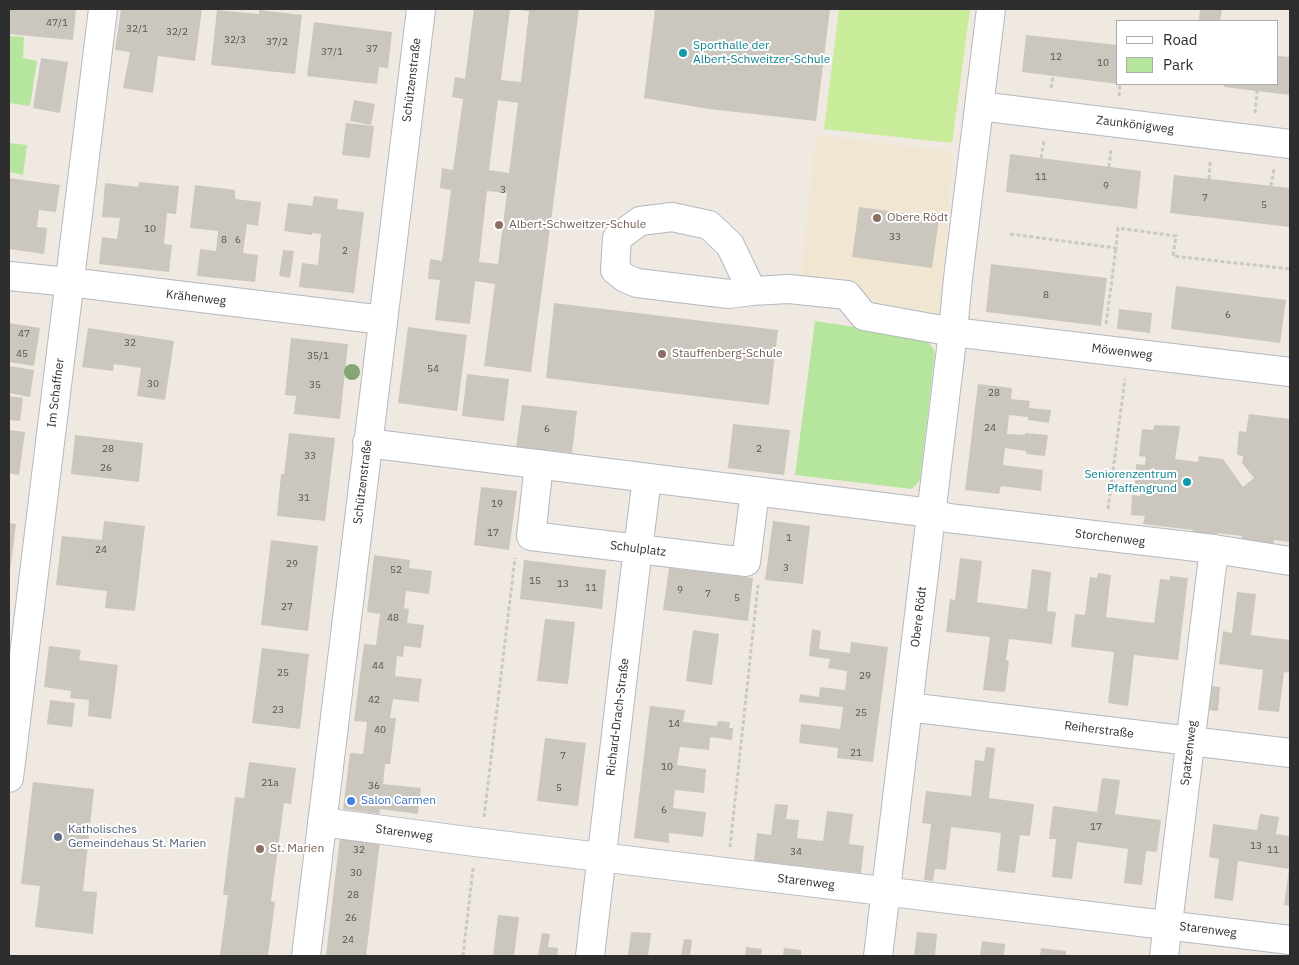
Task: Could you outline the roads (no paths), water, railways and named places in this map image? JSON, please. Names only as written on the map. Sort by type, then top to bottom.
[{"type":"street","name":"Im Schaffner","points":[[9,778],[103,9]]},
{"type":"street","name":"Schützenstraße","points":[[306,956],[421,9]]},
{"type":"street","name":"Obere Rödt","points":[[878,956],[991,9]]},
{"type":"street","name":"Zaunkönigweg","points":[[979,106],[1290,144]]},
{"type":"street","name":"Möwenweg","points":[[752,291],[730,246],[709,226],[672,218],[640,221],[617,238],[615,270],[625,278],[637,283],[729,294],[789,289],[847,295],[864,316],[953,332],[1290,372]]},
{"type":"street","name":"Krähenweg","points":[[9,276],[383,320]]},
{"type":"street","points":[[367,443],[931,513]]},
{"type":"street","name":"Schulplatz","points":[[539,464],[531,536],[746,562],[755,491]]},
{"type":"street","name":"Richard-Drach-Straße","points":[[590,956],[648,478]]},
{"type":"street","name":"Storchenweg","points":[[931,513],[948,518],[1214,549],[1290,561]]},
{"type":"street","name":"Spatzenweg","points":[[1164,956],[1214,549]]},
{"type":"street","name":"Reiherstraße","points":[[908,707],[1290,753]]},
{"type":"street","name":"Starenweg","points":[[322,822],[602,858],[1290,940]]},
{"type":"place","name":"Sporthalle der Albert-Schweitzer-Schule","points":[[683,53]]},
{"type":"place","name":"Obere Rödt","points":[[877,218]]},
{"type":"place","name":"Albert-Schweitzer-Schule","points":[[499,225]]},
{"type":"place","name":"Stauffenberg-Schule","points":[[662,354]]},
{"type":"place","name":"Seniorenzentrum Pfaffengrund","points":[[1187,482]]},
{"type":"place","name":"Salon Carmen","points":[[351,801]]},
{"type":"place","name":"Katholisches Gemeindehaus St. Marien","points":[[58,837]]},
{"type":"place","name":"St. Marien","points":[[260,849]]}]
